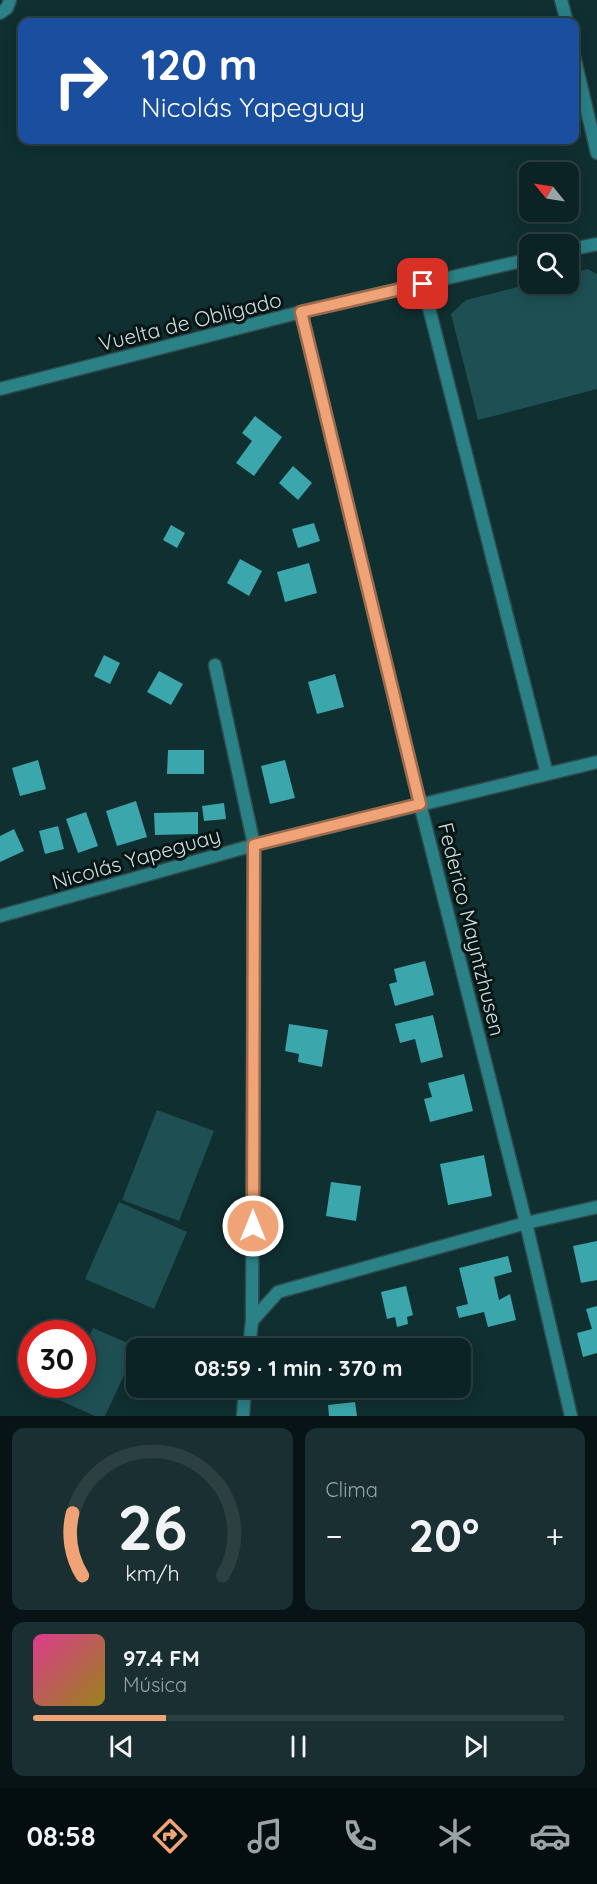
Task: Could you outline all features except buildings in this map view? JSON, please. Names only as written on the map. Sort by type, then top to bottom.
[{"type":"street","points":[[0,13],[7,8],[10,0]]},
{"type":"street","points":[[561,0],[566,18]]},
{"type":"street","points":[[579,77],[597,153]]},
{"type":"street","points":[[579,248],[597,244]]},
{"type":"street","name":"Vuelta de Obligado","points":[[0,389],[301,312],[519,262]]},
{"type":"street","points":[[423,284],[547,774]]},
{"type":"street","name":"Federico Mayntzhusen","points":[[301,312],[420,804],[526,1223],[571,1416]]},
{"type":"street","points":[[215,665],[254,845],[250,1338]]},
{"type":"street","name":"Nicolás Yapeguay","points":[[0,916],[254,845],[597,762]]},
{"type":"street","points":[[252,1321],[278,1292],[526,1223],[597,1207]]},
{"type":"street","points":[[243,1416],[245,1398]]},
{"type":"shaded area","points":[[588,269],[597,274],[597,389],[478,420],[451,314],[466,300],[519,287],[519,294],[579,294],[579,271]]},
{"type":"shaded area","points":[[157,1110],[214,1131],[179,1221],[122,1200]]},
{"type":"shaded area","points":[[119,1202],[187,1232],[154,1309],[85,1279]]},
{"type":"shaded area","points":[[96,1329],[126,1342],[126,1371],[105,1416],[95,1416],[59,1400],[60,1398],[96,1398]]},
{"type":"route","points":[[253,1226],[254,845],[420,804],[301,312],[423,284]]}]
